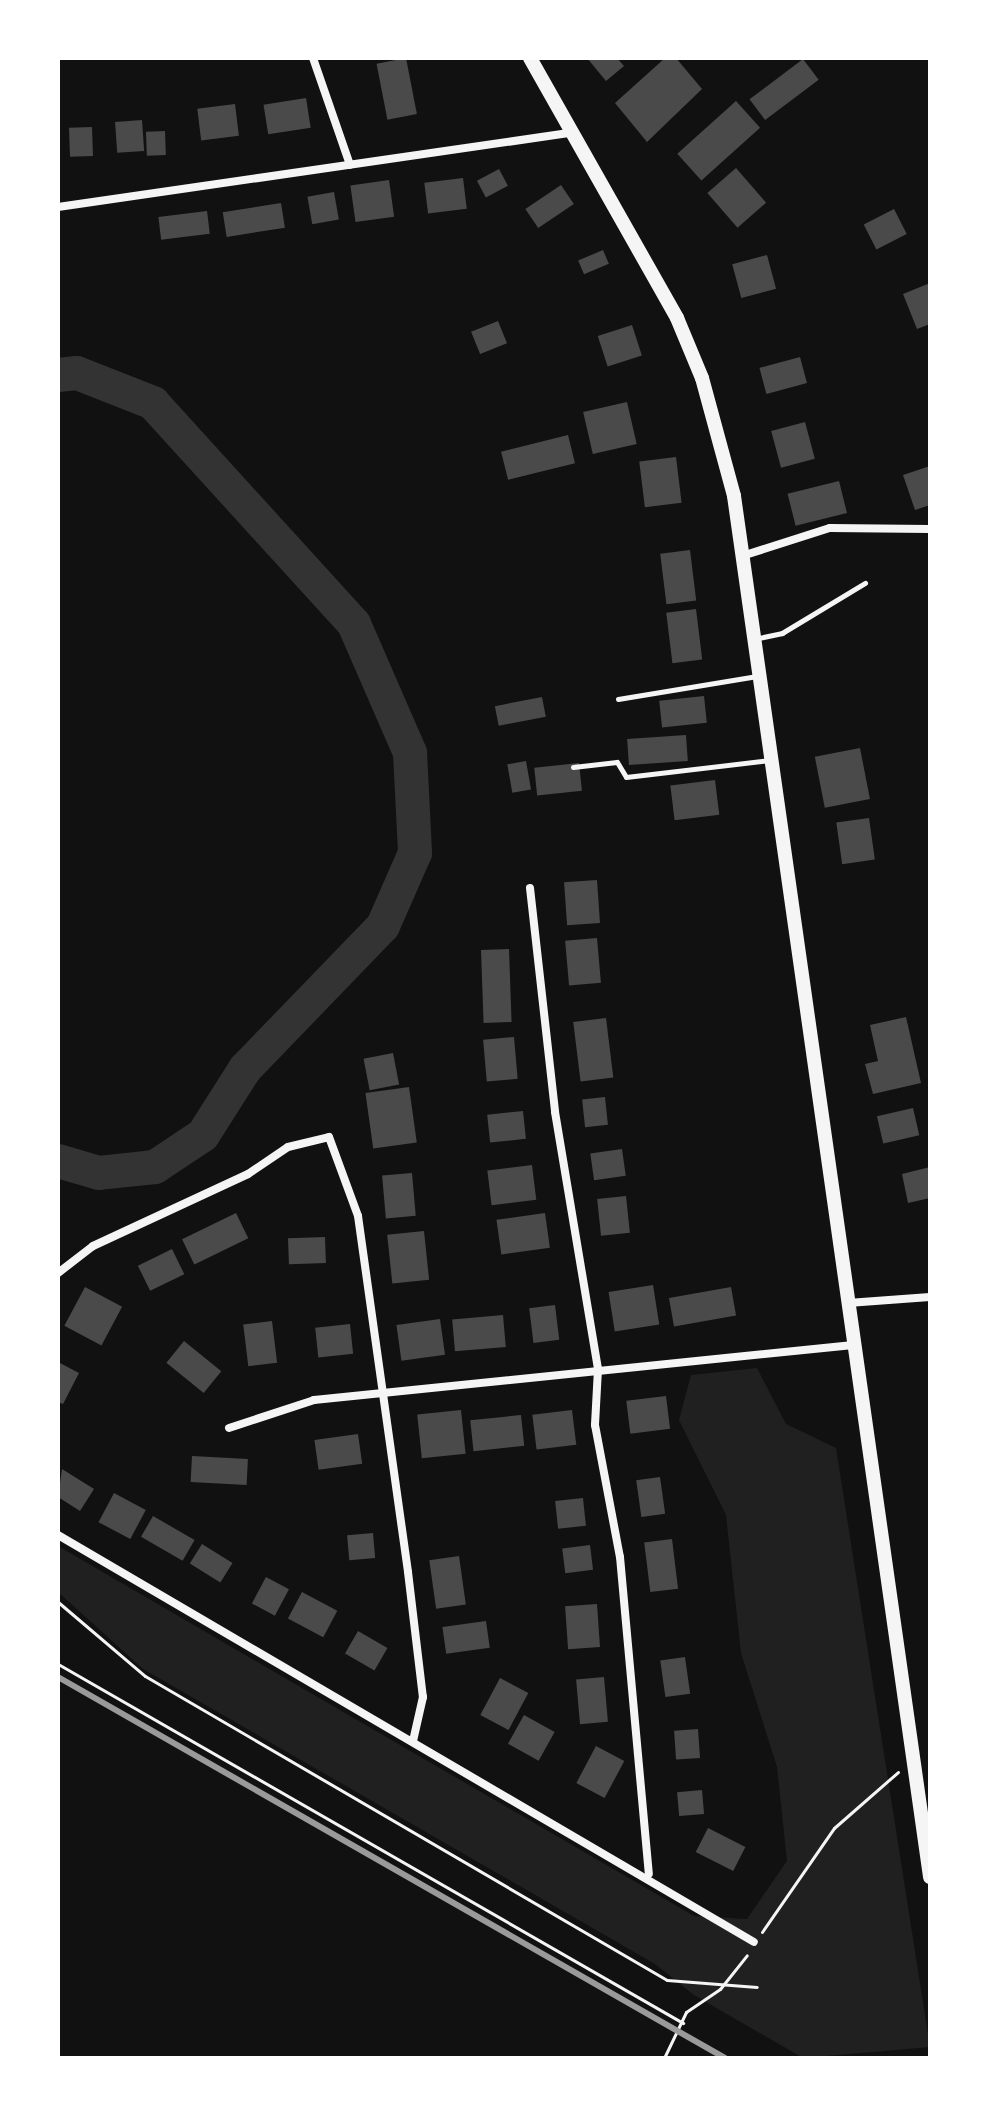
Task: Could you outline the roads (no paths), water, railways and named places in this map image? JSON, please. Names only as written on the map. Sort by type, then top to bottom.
[{"type":"main road","points":[[530,58],[569,133],[650,262],[702,378],[742,556],[913,1767],[926,1828],[930,1877]]},
{"type":"street","points":[[313,58],[350,165]]},
{"type":"street","points":[[58,207],[569,133]]},
{"type":"street","points":[[742,556],[830,528],[930,529]]},
{"type":"street","points":[[530,888],[555,1112],[598,1369],[595,1425],[622,1573],[649,1874]]},
{"type":"street","points":[[58,1273],[93,1246],[248,1174],[288,1147],[329,1137],[358,1216],[423,1697],[413,1741]]},
{"type":"street","points":[[847,1303],[930,1297]]},
{"type":"street","points":[[229,1428],[278,1407],[598,1369],[853,1345]]},
{"type":"street","points":[[58,1535],[649,1874],[754,1942]]},
{"type":"lane","points":[[753,639],[782,633],[865,583]]},
{"type":"lane","points":[[618,699],[758,676]]},
{"type":"lane","points":[[573,767],[617,762],[626,777],[770,760]]},
{"type":"waterway","points":[[58,375],[77,373],[153,403],[354,624],[410,753],[415,853],[383,926],[245,1069],[203,1135],[155,1167],[99,1173],[58,1161]]},
{"type":"railway","points":[[58,1677],[725,2058]]}]
